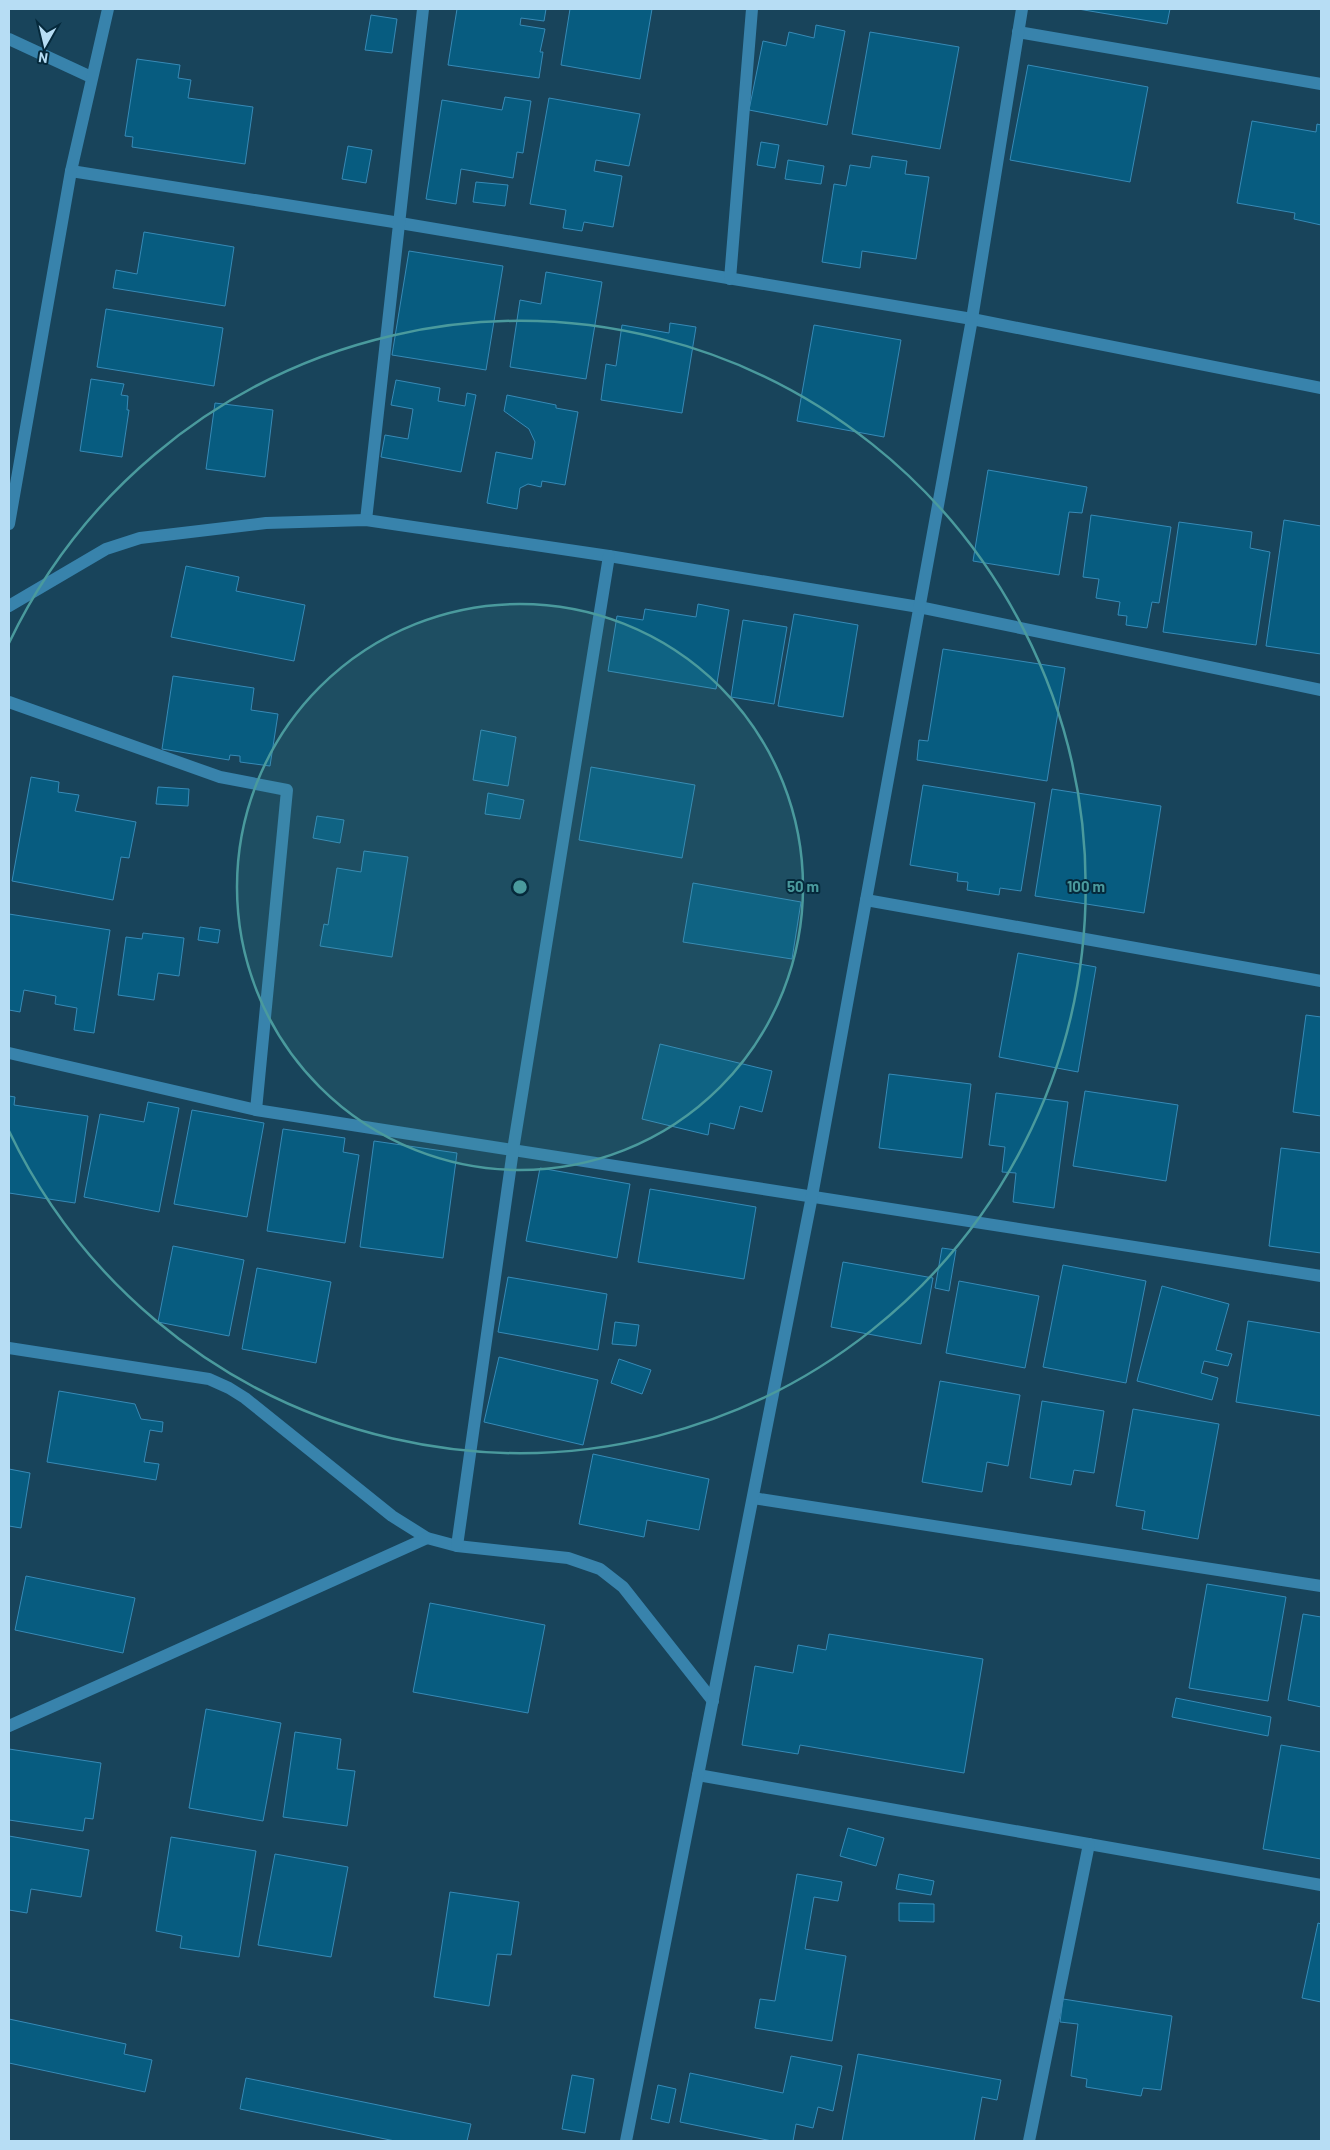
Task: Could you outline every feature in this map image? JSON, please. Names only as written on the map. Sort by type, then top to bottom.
[{"type":"street","points":[[9,524],[71,172],[91,77],[108,9]]},
{"type":"street","points":[[366,520],[423,9]]},
{"type":"street","points":[[730,279],[752,9]]},
{"type":"street","points":[[626,2141],[812,1196],[972,319],[1022,9]]},
{"type":"street","points":[[1018,32],[1321,84]]},
{"type":"street","points":[[9,39],[91,77]]},
{"type":"street","points":[[71,172],[400,223],[972,319],[1321,388]]},
{"type":"street","points":[[9,606],[106,550],[140,538],[266,523],[366,520],[609,556],[919,607],[1321,690]]},
{"type":"street","points":[[457,1546],[513,1150],[609,556]]},
{"type":"street","points":[[9,702],[220,776],[287,790],[256,1110]]},
{"type":"street","points":[[866,900],[1321,981]]},
{"type":"street","points":[[9,1053],[256,1110],[1321,1276]]},
{"type":"street","points":[[9,1348],[208,1379],[229,1388],[392,1516],[427,1538],[457,1546],[568,1558],[600,1569],[623,1588],[713,1700]]},
{"type":"street","points":[[753,1498],[1321,1586]]},
{"type":"street","points":[[9,1726],[427,1538]]},
{"type":"street","points":[[698,1775],[1321,1885]]},
{"type":"street","points":[[1029,2141],[1089,1844]]},
{"type":"building","points":[[457,9],[546,9],[544,21],[521,18],[520,25],[545,29],[540,52],[543,52],[539,78],[448,65]]},
{"type":"building","points":[[570,9],[652,9],[640,79],[561,65]]},
{"type":"building","points":[[1078,9],[1170,9],[1167,24]]},
{"type":"building","points":[[371,15],[397,19],[392,53],[365,50]]},
{"type":"building","points":[[816,25],[845,31],[827,125],[749,110],[763,41],[786,46],[789,32],[814,38]]},
{"type":"building","points":[[870,32],[959,47],[940,149],[852,134]]},
{"type":"building","points":[[137,59],[180,65],[178,78],[191,80],[188,98],[253,107],[245,164],[132,147],[133,137],[125,136]]},
{"type":"building","points":[[1028,65],[1148,87],[1130,182],[1010,160]]},
{"type":"building","points":[[505,97],[531,101],[523,153],[517,152],[513,178],[461,169],[456,204],[426,199],[442,100],[502,110]]},
{"type":"building","points":[[549,98],[640,114],[629,166],[596,160],[594,171],[622,176],[613,227],[584,222],[582,231],[563,228],[566,210],[530,204]]},
{"type":"building","points":[[1252,121],[1316,132],[1317,124],[1321,125],[1321,225],[1294,219],[1295,213],[1237,203]]},
{"type":"building","points":[[761,142],[779,145],[775,168],[757,165]]},
{"type":"building","points":[[348,146],[372,150],[366,183],[342,179]]},
{"type":"building","points":[[872,156],[907,161],[905,174],[929,177],[916,259],[862,251],[860,268],[822,262],[834,184],[846,186],[850,165],[870,168]]},
{"type":"building","points":[[788,160],[824,166],[821,184],[785,179]]},
{"type":"building","points":[[476,182],[508,185],[505,206],[473,202]]},
{"type":"building","points":[[144,232],[234,247],[225,306],[113,288],[116,270],[137,274]]},
{"type":"building","points":[[409,251],[503,266],[486,370],[392,355]]},
{"type":"building","points":[[546,272],[602,282],[586,379],[510,367],[520,300],[541,304]]},
{"type":"building","points":[[106,309],[223,328],[214,386],[97,367]]},
{"type":"building","points":[[670,323],[696,327],[682,413],[601,400],[606,364],[616,366],[622,325],[669,333]]},
{"type":"building","points":[[814,325],[901,340],[884,437],[797,421]]},
{"type":"building","points":[[91,379],[124,384],[121,395],[128,396],[127,410],[129,410],[122,457],[80,451]]},
{"type":"building","points":[[396,380],[440,388],[438,401],[465,406],[467,393],[476,395],[461,472],[381,457],[385,435],[408,439],[413,409],[391,405]]},
{"type":"building","points":[[507,395],[556,405],[556,408],[578,412],[565,485],[542,481],[541,487],[528,484],[520,488],[517,509],[487,503],[496,452],[532,459],[535,442],[529,429],[504,411]]},
{"type":"building","points":[[215,403],[273,410],[265,477],[206,469]]},
{"type":"building","points":[[988,470],[1087,487],[1082,513],[1069,512],[1059,575],[973,561]]},
{"type":"building","points":[[1091,515],[1171,527],[1159,603],[1152,602],[1147,628],[1126,625],[1127,616],[1118,615],[1120,602],[1096,598],[1099,579],[1083,577]]},
{"type":"building","points":[[1284,520],[1321,526],[1321,654],[1266,646]]},
{"type":"building","points":[[1179,522],[1252,532],[1250,548],[1270,552],[1256,645],[1163,632]]},
{"type":"building","points":[[186,566],[239,577],[236,591],[305,605],[294,661],[171,637]]},
{"type":"building","points":[[698,604],[729,610],[716,689],[608,671],[617,616],[643,620],[645,609],[696,617]]},
{"type":"building","points":[[794,614],[858,625],[843,717],[778,706]]},
{"type":"building","points":[[743,620],[787,627],[774,704],[731,697]]},
{"type":"building","points":[[943,649],[1065,668],[1047,781],[917,760],[919,740],[928,741]]},
{"type":"building","points":[[173,676],[254,688],[251,710],[278,714],[270,766],[240,762],[240,756],[230,755],[229,760],[162,749]]},
{"type":"building","points":[[481,730],[516,737],[508,786],[473,780]]},
{"type":"building","points":[[591,767],[695,785],[682,858],[579,840]]},
{"type":"building","points":[[31,777],[59,782],[58,792],[79,795],[75,811],[136,822],[129,858],[121,857],[113,900],[12,881]]},
{"type":"building","points":[[923,785],[1035,803],[1021,891],[1000,888],[999,895],[967,890],[968,882],[957,881],[958,873],[910,865]]},
{"type":"building","points":[[158,787],[189,789],[188,806],[156,804]]},
{"type":"building","points":[[1052,789],[1161,806],[1144,913],[1035,896]]},
{"type":"building","points":[[488,793],[524,800],[520,819],[485,814]]},
{"type":"building","points":[[317,816],[344,820],[340,843],[313,838]]},
{"type":"building","points":[[364,851],[408,857],[392,957],[320,946],[324,924],[328,925],[337,868],[361,872]]},
{"type":"building","points":[[693,883],[801,902],[792,959],[683,942]]},
{"type":"building","points":[[9,914],[110,930],[94,1033],[74,1030],[77,1008],[55,1004],[56,996],[24,990],[20,1012],[9,1010]]},
{"type":"building","points":[[200,927],[220,930],[218,943],[198,940]]},
{"type":"building","points":[[143,933],[184,938],[179,976],[158,973],[154,1000],[118,995],[126,937],[142,939]]},
{"type":"building","points":[[1018,953],[1096,967],[1078,1072],[999,1057]]},
{"type":"building","points":[[1306,1015],[1321,1017],[1321,1116],[1293,1112]]},
{"type":"building","points":[[660,1044],[772,1071],[762,1112],[740,1106],[734,1129],[710,1123],[708,1135],[642,1119]]},
{"type":"building","points":[[889,1074],[971,1084],[962,1158],[879,1148]]},
{"type":"building","points":[[1085,1091],[1178,1105],[1166,1181],[1073,1166]]},
{"type":"building","points":[[996,1093],[1068,1102],[1054,1208],[1013,1202],[1016,1173],[1002,1172],[1005,1147],[989,1145]]},
{"type":"building","points":[[9,1096],[15,1097],[14,1105],[88,1116],[75,1203],[9,1193]]},
{"type":"building","points":[[148,1102],[179,1108],[159,1212],[84,1197],[100,1114],[144,1122]]},
{"type":"building","points":[[192,1110],[264,1123],[247,1217],[174,1204]]},
{"type":"building","points":[[283,1129],[345,1138],[343,1152],[359,1155],[345,1243],[267,1231]]},
{"type":"building","points":[[374,1141],[457,1153],[443,1258],[360,1247]]},
{"type":"building","points":[[1281,1148],[1321,1153],[1321,1253],[1269,1246]]},
{"type":"building","points":[[540,1168],[630,1184],[617,1258],[526,1241]]},
{"type":"building","points":[[650,1189],[756,1207],[744,1279],[638,1262]]},
{"type":"building","points":[[173,1246],[244,1260],[229,1336],[158,1322]]},
{"type":"building","points":[[942,1248],[956,1250],[949,1291],[935,1288]]},
{"type":"building","points":[[843,1262],[933,1278],[921,1344],[831,1327]]},
{"type":"building","points":[[1063,1265],[1146,1281],[1126,1383],[1043,1367]]},
{"type":"building","points":[[257,1268],[331,1282],[316,1363],[242,1349]]},
{"type":"building","points":[[508,1277],[607,1294],[598,1350],[498,1332]]},
{"type":"building","points":[[959,1281],[1039,1296],[1025,1368],[946,1353]]},
{"type":"building","points":[[1162,1286],[1229,1304],[1216,1350],[1232,1354],[1228,1366],[1204,1361],[1201,1373],[1218,1378],[1212,1400],[1137,1381]]},
{"type":"building","points":[[1248,1321],[1321,1333],[1321,1416],[1236,1402]]},
{"type":"building","points":[[615,1322],[639,1325],[636,1346],[612,1344]]},
{"type":"building","points":[[499,1357],[598,1380],[583,1445],[484,1422]]},
{"type":"building","points":[[619,1359],[651,1370],[642,1394],[611,1383]]},
{"type":"building","points":[[940,1381],[1020,1395],[1008,1466],[987,1462],[982,1492],[922,1482]]},
{"type":"building","points":[[59,1391],[135,1404],[141,1419],[163,1422],[162,1432],[150,1430],[144,1462],[159,1464],[156,1480],[47,1462]]},
{"type":"building","points":[[1042,1401],[1104,1411],[1094,1473],[1074,1470],[1071,1485],[1030,1478]]},
{"type":"building","points":[[1133,1409],[1219,1424],[1198,1539],[1142,1529],[1145,1511],[1116,1506]]},
{"type":"building","points":[[593,1454],[709,1479],[699,1530],[647,1520],[644,1537],[579,1524]]},
{"type":"building","points":[[9,1469],[30,1473],[21,1528],[9,1526]]},
{"type":"building","points":[[26,1576],[135,1598],[123,1653],[15,1630]]},
{"type":"building","points":[[1207,1584],[1286,1597],[1268,1701],[1189,1688]]},
{"type":"building","points":[[430,1603],[545,1625],[528,1713],[413,1692]]},
{"type":"building","points":[[1303,1614],[1321,1617],[1321,1707],[1288,1700]]},
{"type":"building","points":[[829,1634],[983,1659],[964,1773],[800,1745],[798,1754],[742,1745],[755,1666],[793,1673],[798,1645],[826,1650]]},
{"type":"building","points":[[1176,1698],[1271,1717],[1268,1736],[1172,1717]]},
{"type":"building","points":[[206,1709],[281,1723],[263,1821],[189,1808]]},
{"type":"building","points":[[295,1732],[341,1739],[337,1769],[355,1771],[347,1826],[283,1817]]},
{"type":"building","points":[[1281,1745],[1321,1752],[1321,1859],[1263,1849]]},
{"type":"building","points":[[9,1749],[101,1763],[93,1819],[85,1818],[83,1831],[9,1820]]},
{"type":"building","points":[[848,1828],[884,1838],[876,1866],[840,1856]]},
{"type":"building","points":[[9,1836],[89,1850],[81,1897],[31,1889],[27,1913],[9,1910]]},
{"type":"building","points":[[171,1837],[256,1851],[239,1957],[180,1948],[182,1936],[156,1931]]},
{"type":"building","points":[[275,1854],[348,1867],[331,1957],[258,1945]]},
{"type":"building","points":[[797,1874],[842,1882],[838,1901],[814,1897],[805,1949],[846,1956],[832,2041],[755,2028],[760,1999],[775,2001]]},
{"type":"building","points":[[899,1874],[934,1881],[931,1895],[896,1889]]},
{"type":"building","points":[[450,1892],[519,1902],[511,1955],[497,1954],[489,2006],[434,1997]]},
{"type":"building","points":[[899,1903],[934,1904],[934,1922],[899,1921]]},
{"type":"building","points":[[1318,1923],[1321,1924],[1321,2002],[1302,1998]]},
{"type":"building","points":[[1063,1999],[1172,2016],[1161,2090],[1143,2088],[1141,2096],[1086,2087],[1087,2079],[1071,2076],[1078,2024],[1060,2022]]},
{"type":"building","points":[[9,2019],[126,2044],[124,2054],[152,2060],[145,2092],[9,2063]]},
{"type":"building","points":[[858,2054],[1001,2080],[997,2100],[982,2097],[974,2141],[842,2141]]},
{"type":"building","points":[[791,2056],[842,2066],[833,2111],[818,2107],[813,2128],[796,2124],[793,2141],[772,2141],[680,2122],[690,2073],[783,2093]]},
{"type":"building","points":[[572,2075],[594,2079],[585,2133],[562,2129]]},
{"type":"building","points":[[246,2078],[471,2124],[467,2141],[395,2141],[240,2109]]},
{"type":"building","points":[[658,2085],[676,2089],[669,2123],[651,2119]]}]
